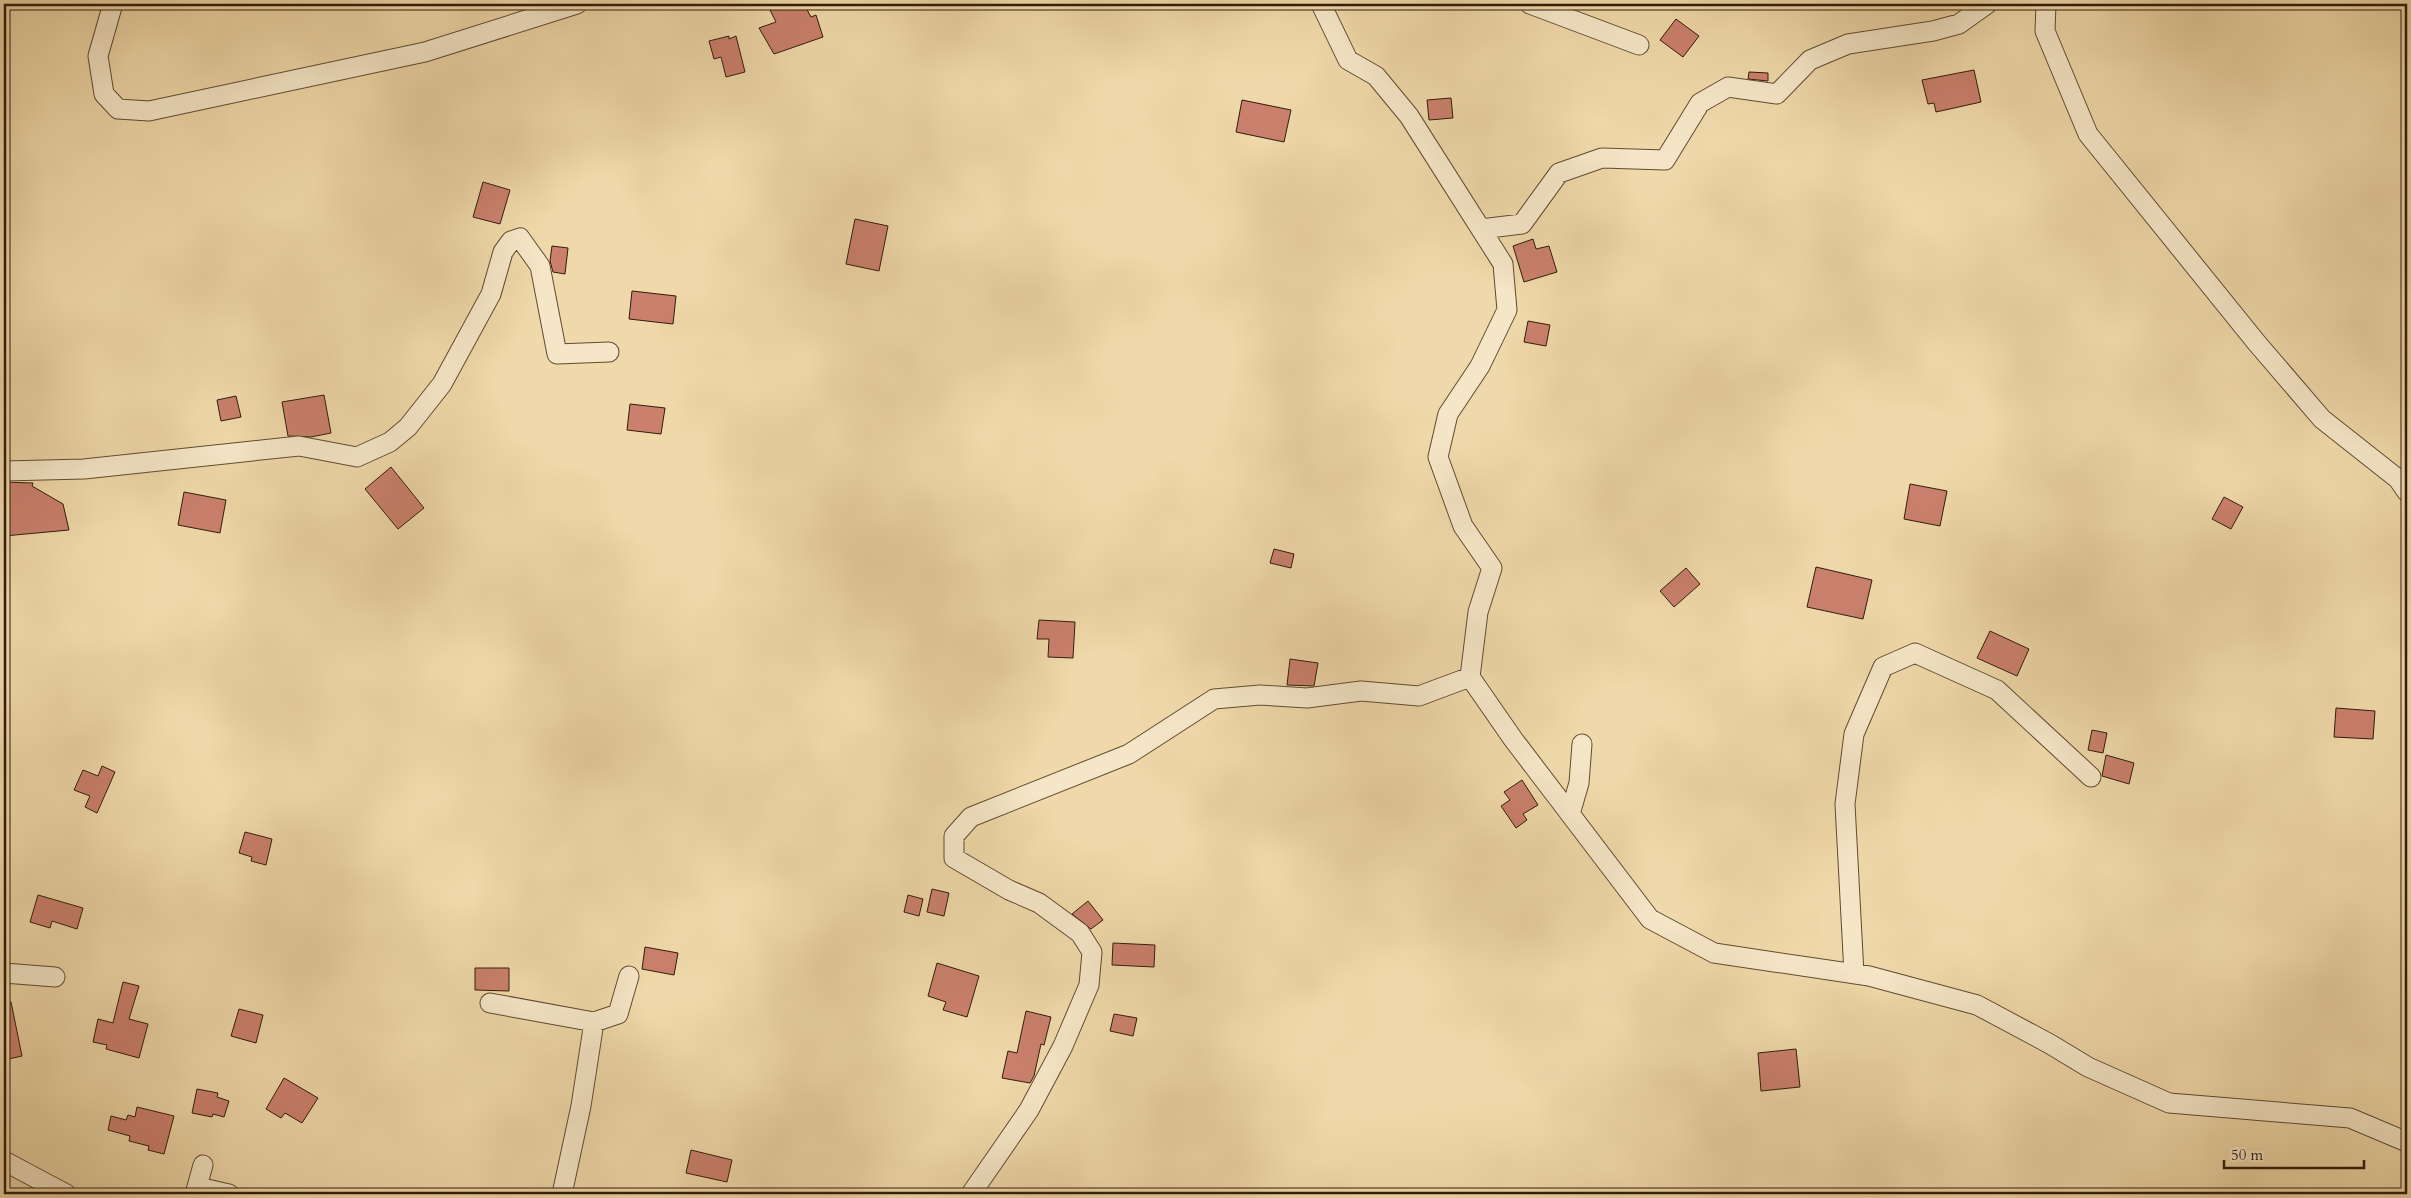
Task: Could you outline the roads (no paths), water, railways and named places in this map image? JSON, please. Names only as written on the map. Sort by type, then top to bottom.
[{"type":"street","points":[[110,4],[112,7],[98,56],[104,94],[118,109],[149,111],[425,52],[577,4]]},
{"type":"street","points":[[1321,4],[1348,60],[1376,76],[1409,116],[1502,264],[1507,310],[1480,366],[1448,414],[1438,457],[1463,526],[1492,568],[1478,612],[1470,677],[1513,739],[1650,919],[1714,953],[1854,974],[1977,1005],[2050,1044],[2088,1067],[2169,1103],[2350,1118],[2407,1142]]},
{"type":"street","points":[[1530,4],[1639,45]]},
{"type":"street","points":[[1480,229],[1522,224],[1559,173],[1602,158],[1665,160],[1700,103],[1728,87],[1777,94],[1810,60],[1848,44],[1933,31],[1959,24],[1987,4]]},
{"type":"street","points":[[2046,4],[2045,31],[2088,134],[2256,342],[2322,419],[2398,479],[2407,492]]},
{"type":"street","points":[[4,471],[84,470],[299,446],[357,457],[390,442],[408,427],[442,384],[491,294],[503,252],[511,241],[520,238],[540,266],[557,354],[609,352]]},
{"type":"street","points":[[1854,974],[1845,804],[1854,734],[1883,667],[1915,653],[1998,690],[2091,777]]},
{"type":"street","points":[[971,1194],[1029,1110],[1063,1046],[1088,985],[1092,952],[1080,933],[1039,904],[1009,890],[954,858],[954,836],[970,816],[1129,754],[1214,698],[1260,695],[1307,698],[1360,691],[1419,696],[1470,677]]},
{"type":"street","points":[[1570,814],[1579,784],[1582,744]]},
{"type":"street","points":[[4,973],[55,977]]},
{"type":"street","points":[[490,1002],[594,1022],[618,1014],[629,976]]},
{"type":"street","points":[[562,1194],[581,1106],[594,1022]]},
{"type":"street","points":[[4,1161],[66,1194]]},
{"type":"street","points":[[204,1165],[197,1191],[229,1194]]}]
